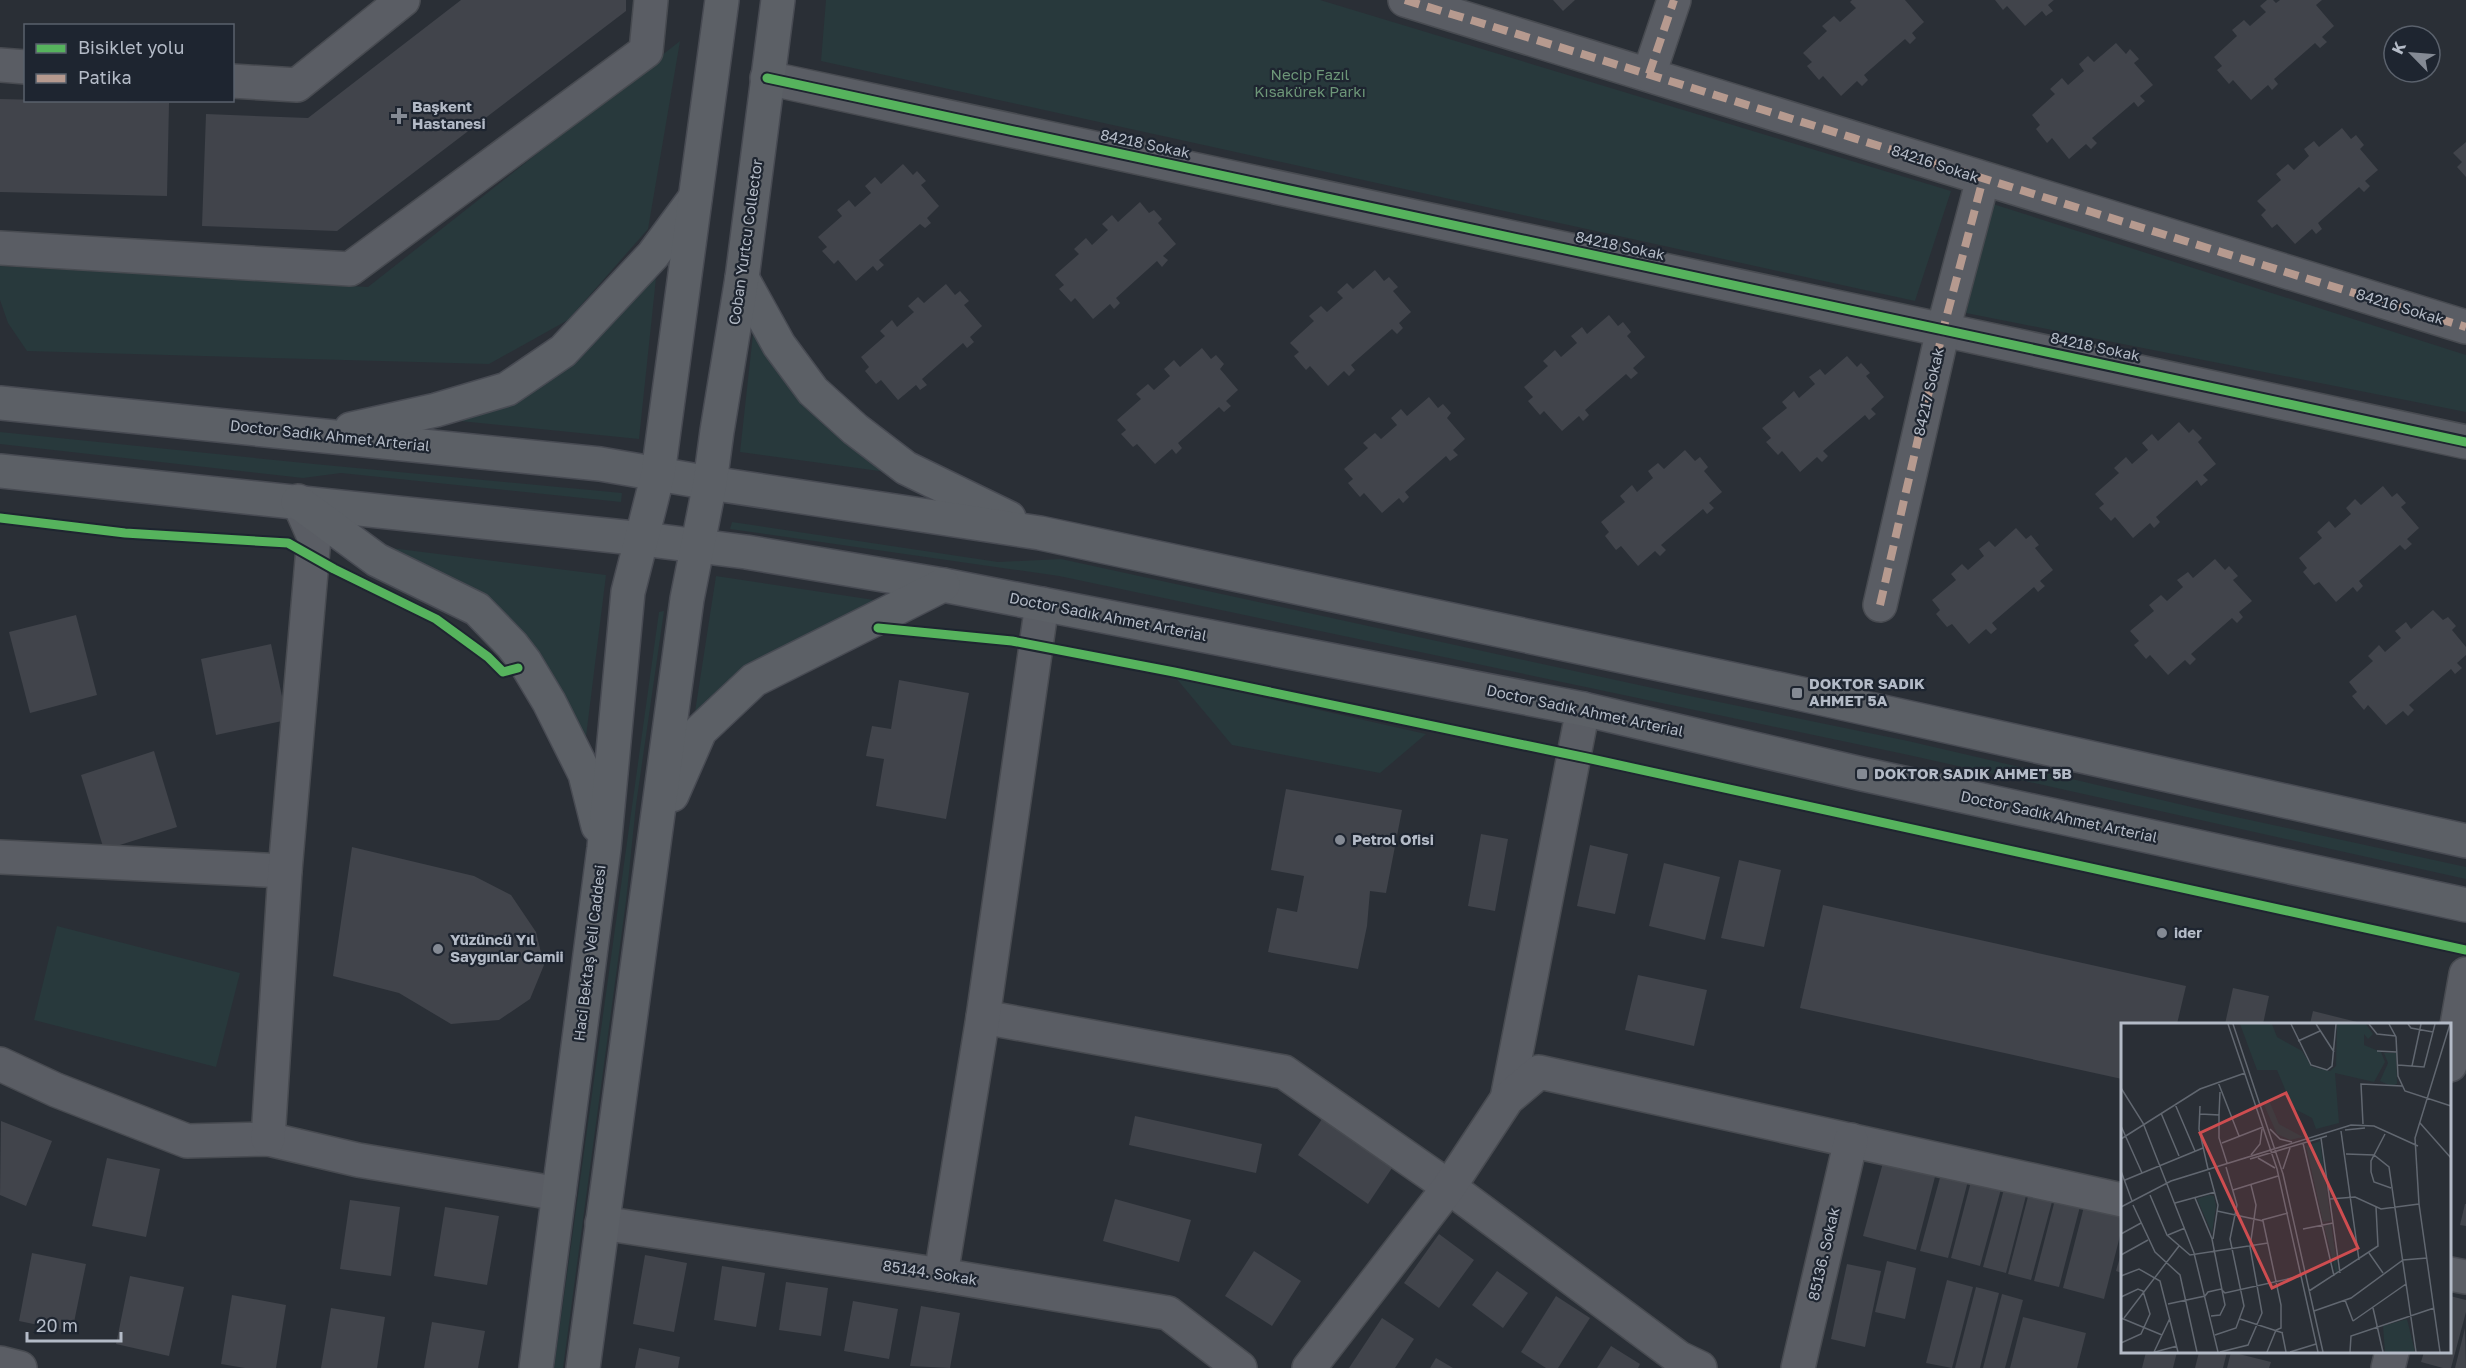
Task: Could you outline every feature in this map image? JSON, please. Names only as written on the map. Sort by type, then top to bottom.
[{"type":"main road","points":[[658,474],[698,194],[722,0]]},
{"type":"main road","name":"Coban Yurtcu Collector","points":[[698,546],[742,278],[778,0]]},
{"type":"main road","points":[[325,435],[436,410],[507,389],[563,351],[653,255],[698,194]]},
{"type":"main road","points":[[742,278],[779,345],[813,391],[855,429],[906,468],[1040,533]]},
{"type":"main road","name":"Doctor Sadık Ahmet Arterial","points":[[0,403],[600,464],[710,483]]},
{"type":"main road","points":[[0,471],[643,539]]},
{"type":"main road","name":"Haci Bektaş Veli Caddesi","points":[[536,1368],[604,848],[628,592],[658,474]]},
{"type":"main road","points":[[710,483],[1040,533],[1797,693],[2466,841]]},
{"type":"main road","points":[[298,501],[377,560],[477,609],[512,645],[549,702],[585,774],[604,848]]},
{"type":"main road","name":"Doctor Sadık Ahmet Arterial","points":[[643,539],[943,585],[1583,709],[1862,774],[2466,905]]},
{"type":"main road","points":[[583,1368],[687,599],[698,546]]},
{"type":"main road","points":[[656,831],[700,731],[754,680],[943,585]]},
{"type":"street","points":[[234,81],[297,85],[403,0]]},
{"type":"street","points":[[0,248],[350,269],[646,51],[651,0]]},
{"type":"street","name":"84216 Sokak","points":[[1405,0],[2466,327]]},
{"type":"street","points":[[1649,74],[1674,0]]},
{"type":"street","points":[[0,65],[24,67]]},
{"type":"street","name":"84218 Sokak","points":[[767,78],[2466,442]]},
{"type":"street","name":"84217 Sokak","points":[[1880,605],[1943,330],[1983,179]]},
{"type":"street","points":[[268,1140],[285,871],[314,537],[298,501]]},
{"type":"street","points":[[941,1275],[983,1017],[1042,604]]},
{"type":"street","points":[[1507,1099],[1583,709]]},
{"type":"street","points":[[0,857],[285,871]]},
{"type":"street","points":[[2451,1059],[2466,974]]},
{"type":"street","points":[[983,1017],[1284,1072],[1449,1187],[1679,1358],[1700,1368]]},
{"type":"street","points":[[0,1064],[57,1090],[187,1141],[268,1140],[358,1160],[559,1192]]},
{"type":"street","points":[[1309,1368],[1449,1187],[1507,1099],[1539,1072],[2121,1200]]},
{"type":"street","name":"85136. Sokak","points":[[1798,1368],[1851,1140]]},
{"type":"street","name":"85144. Sokak","points":[[602,1223],[941,1275],[1167,1313],[1240,1368]]},
{"type":"street","points":[[2451,1274],[2466,1277]]},
{"type":"street","points":[[2388,1368],[2392,1353]]},
{"type":"street","points":[[0,1364],[20,1368]]},
{"type":"green space","name":"Necip Fazıl Kısakürek Parkı","points":[[826,0],[1320,0],[1951,191],[1915,301],[821,61]]},
{"type":"green space","points":[[680,41],[648,229],[568,320],[489,364],[27,351],[8,323],[0,300],[0,266],[368,287]]},
{"type":"green space","points":[[1993,204],[2466,355],[2466,412],[1966,313]]},
{"type":"green space","points":[[658,259],[639,439],[440,419],[514,393]]},
{"type":"green space","points":[[755,316],[894,473],[740,452]]},
{"type":"green space","points":[[0,432],[622,493],[621,502],[341,473],[303,478],[0,444]]},
{"type":"green space","points":[[732,522],[998,562],[1061,559],[1680,694],[1908,741],[2213,812],[2466,867],[2466,879],[1904,754],[1059,576],[730,529]]},
{"type":"green space","points":[[375,546],[606,575],[584,753],[528,650]]},
{"type":"green space","points":[[716,576],[894,603],[784,652],[695,712]]},
{"type":"green space","points":[[664,611],[636,805],[626,901],[563,1368],[554,1368],[659,612]]},
{"type":"green space","points":[[1176,678],[1426,734],[1380,773],[1232,745]]},
{"type":"green space","points":[[57,926],[240,973],[216,1067],[34,1020]]},
{"type":"building","name":"Başkent Hastanesi","points":[[461,0],[626,0],[626,11],[337,231],[202,226],[206,114],[308,118]]},
{"type":"building","points":[[1553,0],[1575,0],[1563,11]]},
{"type":"building","points":[[1852,0],[1905,0],[1924,22],[1912,33],[1916,38],[1910,44],[1905,39],[1864,75],[1868,80],[1862,86],[1857,81],[1841,96],[1823,76],[1819,80],[1807,66],[1812,62],[1803,53],[1827,31],[1822,26],[1834,16],[1840,22],[1856,8],[1850,2]]},
{"type":"building","points":[[1995,0],[2054,0],[2048,5],[2053,11],[2046,16],[2042,11],[2025,26],[2007,6],[2003,10]]},
{"type":"building","points":[[2267,0],[2273,0],[2276,3],[2280,0],[2322,0],[2316,5],[2334,26],[2322,37],[2327,42],[2320,48],[2315,43],[2274,79],[2278,84],[2272,90],[2268,85],[2251,100],[2233,80],[2229,84],[2217,70],[2222,66],[2214,57],[2237,36],[2232,30],[2244,20],[2250,26],[2266,12],[2260,6]]},
{"type":"building","points":[[2116,43],[2126,54],[2130,49],[2139,59],[2134,63],[2153,85],[2140,96],[2145,101],[2138,107],[2134,102],[2092,138],[2097,143],[2091,149],[2086,144],[2069,159],[2052,138],[2047,143],[2036,129],[2040,125],[2032,115],[2055,94],[2050,89],[2062,78],[2068,85],[2084,71],[2079,64],[2088,56],[2094,62]]},
{"type":"building","points":[[0,99],[24,100],[24,102],[169,103],[167,196],[0,192]]},
{"type":"building","points":[[2342,128],[2351,139],[2356,135],[2364,145],[2360,149],[2378,170],[2365,181],[2370,186],[2364,192],[2359,187],[2318,223],[2322,229],[2316,234],[2312,229],[2295,244],[2277,224],[2272,228],[2261,215],[2266,210],[2257,201],[2281,180],[2276,174],[2288,164],[2294,170],[2309,156],[2304,149],[2314,141],[2319,147]]},
{"type":"building","points":[[2466,142],[2466,177],[2457,167],[2462,162],[2453,153]]},
{"type":"building","points":[[903,164],[913,175],[917,171],[926,181],[921,185],[939,206],[927,218],[931,223],[925,228],[920,224],[879,260],[884,265],[877,271],[873,266],[856,281],[838,260],[834,264],[822,251],[827,247],[818,237],[842,216],[837,210],[849,200],[855,207],[871,193],[865,186],[875,177],[881,184]]},
{"type":"building","points":[[1140,202],[1149,213],[1154,210],[1162,219],[1158,223],[1176,244],[1163,256],[1168,260],[1162,267],[1157,261],[1116,298],[1120,303],[1114,309],[1110,304],[1093,319],[1075,298],[1071,302],[1059,289],[1064,285],[1055,275],[1079,254],[1074,249],[1086,238],[1092,245],[1108,230],[1102,224],[1112,215],[1118,222]]},
{"type":"building","points":[[1375,270],[1384,281],[1389,277],[1398,287],[1393,291],[1411,312],[1399,323],[1403,328],[1397,334],[1392,329],[1351,365],[1355,370],[1349,376],[1344,371],[1328,386],[1310,366],[1306,370],[1294,356],[1299,352],[1290,343],[1314,321],[1309,316],[1321,306],[1327,312],[1343,298],[1337,292],[1347,283],[1353,289]]},
{"type":"building","points":[[946,284],[955,295],[960,291],[969,301],[964,305],[982,326],[970,337],[974,342],[967,348],[963,343],[922,379],[927,385],[920,390],[916,385],[898,400],[881,380],[876,384],[865,371],[869,367],[861,357],[885,336],[880,331],[892,320],[897,327],[914,312],[908,306],[918,297],[924,303]]},
{"type":"building","points":[[1609,315],[1618,326],[1623,322],[1631,332],[1627,336],[1645,357],[1633,368],[1638,373],[1631,379],[1626,374],[1585,410],[1589,415],[1583,421],[1579,416],[1562,431],[1544,411],[1540,415],[1528,401],[1533,397],[1524,387],[1548,366],[1543,361],[1555,350],[1561,357],[1577,343],[1571,336],[1582,327],[1587,334]]},
{"type":"building","points":[[1202,348],[1211,359],[1216,355],[1224,364],[1220,369],[1238,390],[1226,401],[1231,406],[1224,412],[1219,407],[1178,443],[1182,448],[1176,454],[1172,449],[1155,464],[1137,444],[1133,447],[1121,434],[1126,430],[1117,420],[1141,399],[1136,394],[1148,384],[1154,390],[1170,376],[1164,369],[1174,360],[1180,367]]},
{"type":"building","points":[[1847,356],[1857,367],[1861,363],[1870,373],[1866,376],[1884,397],[1871,409],[1876,414],[1869,420],[1865,415],[1823,451],[1828,456],[1822,462],[1817,457],[1800,472],[1782,451],[1778,455],[1766,442],[1771,438],[1762,428],[1787,408],[1782,402],[1794,391],[1799,398],[1815,384],[1809,377],[1820,369],[1825,375]]},
{"type":"building","points":[[1429,397],[1438,408],[1443,404],[1451,413],[1447,418],[1465,439],[1453,450],[1458,455],[1450,461],[1446,456],[1405,492],[1409,497],[1403,503],[1399,498],[1382,513],[1364,493],[1360,497],[1348,483],[1353,479],[1344,469],[1368,448],[1363,443],[1375,433],[1381,439],[1397,425],[1391,418],[1401,409],[1407,416]]},
{"type":"building","points":[[2179,422],[2189,433],[2193,429],[2202,438],[2198,442],[2216,464],[2203,475],[2208,480],[2201,486],[2197,480],[2156,517],[2160,522],[2154,528],[2150,523],[2133,538],[2115,517],[2111,521],[2099,508],[2104,504],[2095,494],[2119,473],[2114,468],[2126,457],[2132,464],[2148,450],[2142,443],[2152,434],[2158,441]]},
{"type":"building","points":[[1685,450],[1695,461],[1700,457],[1708,467],[1704,471],[1722,492],[1709,503],[1714,508],[1707,514],[1703,509],[1661,545],[1666,550],[1660,556],[1655,551],[1638,566],[1621,546],[1616,550],[1605,536],[1609,532],[1601,522],[1625,502],[1620,496],[1632,485],[1637,492],[1653,478],[1648,471],[1658,463],[1664,469]]},
{"type":"building","points":[[2383,486],[2392,497],[2397,493],[2406,503],[2401,507],[2419,528],[2407,539],[2412,544],[2405,550],[2400,545],[2359,581],[2363,586],[2357,592],[2353,587],[2336,602],[2319,582],[2314,585],[2303,572],[2307,568],[2299,558],[2322,538],[2317,532],[2329,521],[2335,528],[2351,514],[2346,508],[2355,499],[2361,505]]},
{"type":"building","points":[[2016,528],[2026,539],[2031,535],[2039,545],[2035,548],[2053,570],[2040,581],[2045,586],[2038,592],[2034,587],[1992,623],[1997,629],[1991,634],[1986,629],[1969,644],[1952,624],[1947,627],[1936,614],[1940,610],[1932,600],[1956,580],[1951,574],[1962,564],[1968,570],[1984,556],[1979,549],[1989,541],[1995,547]]},
{"type":"building","points":[[2215,559],[2225,570],[2229,566],[2238,576],[2233,580],[2252,601],[2239,612],[2243,617],[2237,623],[2232,618],[2191,654],[2196,659],[2190,665],[2185,660],[2168,675],[2150,655],[2146,659],[2134,645],[2139,641],[2130,631],[2154,611],[2149,605],[2161,595],[2167,601],[2183,587],[2177,580],[2188,572],[2193,578]]},
{"type":"building","points":[[2433,610],[2443,620],[2448,617],[2456,626],[2452,630],[2466,647],[2466,655],[2457,663],[2462,668],[2455,674],[2451,669],[2409,705],[2414,710],[2408,716],[2403,711],[2386,725],[2368,705],[2364,710],[2352,696],[2357,692],[2349,682],[2373,661],[2368,656],[2379,645],[2385,652],[2401,638],[2395,631],[2406,622],[2411,629]]},
{"type":"building","points":[[76,615],[97,695],[30,713],[9,632]]},
{"type":"building","points":[[271,644],[287,720],[216,735],[201,659]]},
{"type":"building","points":[[899,680],[969,693],[946,819],[876,806],[884,759],[866,756],[872,726],[891,729]]},
{"type":"building","points":[[154,751],[177,827],[104,850],[81,775]]},
{"type":"building","points":[[1286,789],[1402,810],[1386,893],[1370,891],[1367,926],[1358,969],[1268,952],[1277,908],[1297,912],[1304,876],[1271,870]]},
{"type":"building","points":[[1481,834],[1508,839],[1495,911],[1468,906]]},
{"type":"building","points":[[1590,845],[1628,854],[1615,914],[1577,906]]},
{"type":"building","name":"Yüzüncü Yıl Saygınlar Camii","points":[[352,847],[474,876],[511,895],[536,932],[544,965],[530,999],[499,1020],[451,1024],[399,993],[333,976]]},
{"type":"building","points":[[1739,860],[1781,870],[1764,947],[1721,938]]},
{"type":"building","points":[[1664,863],[1720,877],[1705,940],[1649,926]]},
{"type":"building","points":[[1823,905],[2186,986],[2177,1023],[2121,1023],[2121,1079],[1800,1008]]},
{"type":"building","points":[[1638,975],[1707,990],[1694,1046],[1625,1030]]},
{"type":"building","points":[[2233,988],[2269,996],[2263,1023],[2225,1023]]},
{"type":"building","points":[[2313,1011],[2361,1023],[2310,1023]]},
{"type":"building","points":[[1135,1116],[1262,1144],[1256,1173],[1129,1145]]},
{"type":"building","points":[[1322,1119],[1392,1168],[1368,1204],[1298,1155]]},
{"type":"building","points":[[1,1121],[52,1141],[26,1206],[0,1195]]},
{"type":"building","points":[[107,1158],[160,1169],[146,1237],[92,1226]]},
{"type":"building","points":[[1884,1159],[1936,1173],[1916,1250],[1863,1236]]},
{"type":"building","points":[[1974,1170],[2004,1178],[1980,1266],[1951,1258]]},
{"type":"building","points":[[1941,1174],[1968,1181],[1948,1258],[1920,1251]]},
{"type":"building","points":[[2007,1178],[2029,1184],[2006,1273],[1983,1267]]},
{"type":"building","points":[[2031,1185],[2055,1191],[2031,1280],[2008,1274]]},
{"type":"building","points":[[2057,1192],[2082,1199],[2059,1287],[2034,1281]]},
{"type":"building","points":[[1115,1199],[1191,1220],[1179,1262],[1103,1241]]},
{"type":"building","points":[[2086,1199],[2121,1209],[2121,1232],[2104,1299],[2063,1288]]},
{"type":"building","points":[[350,1200],[400,1207],[391,1276],[340,1269]]},
{"type":"building","points":[[2466,1204],[2466,1226],[2460,1225]]},
{"type":"building","points":[[445,1207],[499,1216],[487,1285],[434,1276]]},
{"type":"building","points":[[1439,1234],[1474,1260],[1439,1308],[1404,1283]]},
{"type":"building","points":[[1254,1251],[1301,1281],[1272,1326],[1225,1296]]},
{"type":"building","points":[[32,1253],[86,1264],[72,1332],[19,1321]]},
{"type":"building","points":[[2121,1254],[2121,1273],[2116,1271]]},
{"type":"building","points":[[645,1255],[687,1263],[674,1332],[633,1324]]},
{"type":"building","points":[[1887,1261],[1916,1268],[1905,1319],[1875,1312]]},
{"type":"building","points":[[1847,1264],[1881,1271],[1865,1347],[1831,1339]]},
{"type":"building","points":[[722,1266],[765,1273],[756,1327],[714,1320]]},
{"type":"building","points":[[1497,1271],[1528,1293],[1503,1328],[1472,1305]]},
{"type":"building","points":[[130,1276],[184,1287],[169,1356],[116,1344]]},
{"type":"building","points":[[1947,1280],[1973,1287],[1952,1368],[1926,1363]]},
{"type":"building","points":[[786,1282],[828,1288],[821,1336],[779,1330]]},
{"type":"building","points":[[1976,1287],[1999,1293],[1980,1368],[1955,1368]]},
{"type":"building","points":[[2002,1294],[2023,1300],[2005,1368],[1983,1368]]},
{"type":"building","points":[[232,1295],[286,1305],[276,1368],[245,1368],[221,1364]]},
{"type":"building","points":[[1556,1296],[1590,1318],[1558,1368],[1546,1368],[1521,1352]]},
{"type":"building","points":[[2451,1296],[2466,1300],[2466,1312],[2451,1368],[2421,1362],[2424,1353],[2451,1353]]},
{"type":"building","points":[[853,1301],[898,1309],[889,1359],[844,1351]]},
{"type":"building","points":[[921,1306],[960,1313],[950,1368],[910,1366]]},
{"type":"building","points":[[331,1308],[385,1317],[377,1368],[321,1368]]},
{"type":"building","points":[[2023,1317],[2086,1333],[2077,1368],[2010,1368]]},
{"type":"building","points":[[1382,1318],[1414,1339],[1395,1368],[1349,1368]]},
{"type":"building","points":[[432,1322],[485,1331],[478,1368],[424,1368]]},
{"type":"building","points":[[2465,1328],[2466,1368],[2455,1368]]},
{"type":"building","points":[[1611,1346],[1640,1364],[1638,1368],[1597,1368]]},
{"type":"building","points":[[639,1348],[680,1357],[678,1368],[635,1368]]},
{"type":"building","points":[[2146,1353],[2177,1353],[2173,1368],[2142,1368]]},
{"type":"building","points":[[2199,1353],[2227,1353],[2223,1368],[2195,1368]]},
{"type":"building","points":[[2231,1353],[2271,1362],[2269,1368],[2227,1368]]},
{"type":"building","points":[[1436,1358],[1453,1368],[1430,1368]]},
{"type":"marked path","points":[[1405,0],[2466,327]]},
{"type":"marked path","points":[[1649,74],[1674,0]]},
{"type":"marked path","points":[[1880,605],[1943,330],[1983,179]]},
{"type":"cycle path","points":[[767,78],[2466,442]]},
{"type":"cycle path","points":[[0,518],[125,533],[288,543],[334,569],[436,619],[488,657],[503,672],[518,668]]},
{"type":"cycle path","points":[[878,628],[1012,641],[1174,672],[1587,758],[2466,950]]},
{"type":"place","name":"Başkent Hastanesi","points":[[399,116]]},
{"type":"place","name":"DOKTOR SADIK AHMET 5A","points":[[1797,693]]},
{"type":"place","name":"DOKTOR SADIK AHMET 5B","points":[[1862,774]]},
{"type":"place","name":"Petrol Ofisi","points":[[1340,840]]},
{"type":"place","name":"ider","points":[[2162,933]]},
{"type":"place","name":"Yüzüncü Yıl Saygınlar Camii","points":[[438,949]]}]
